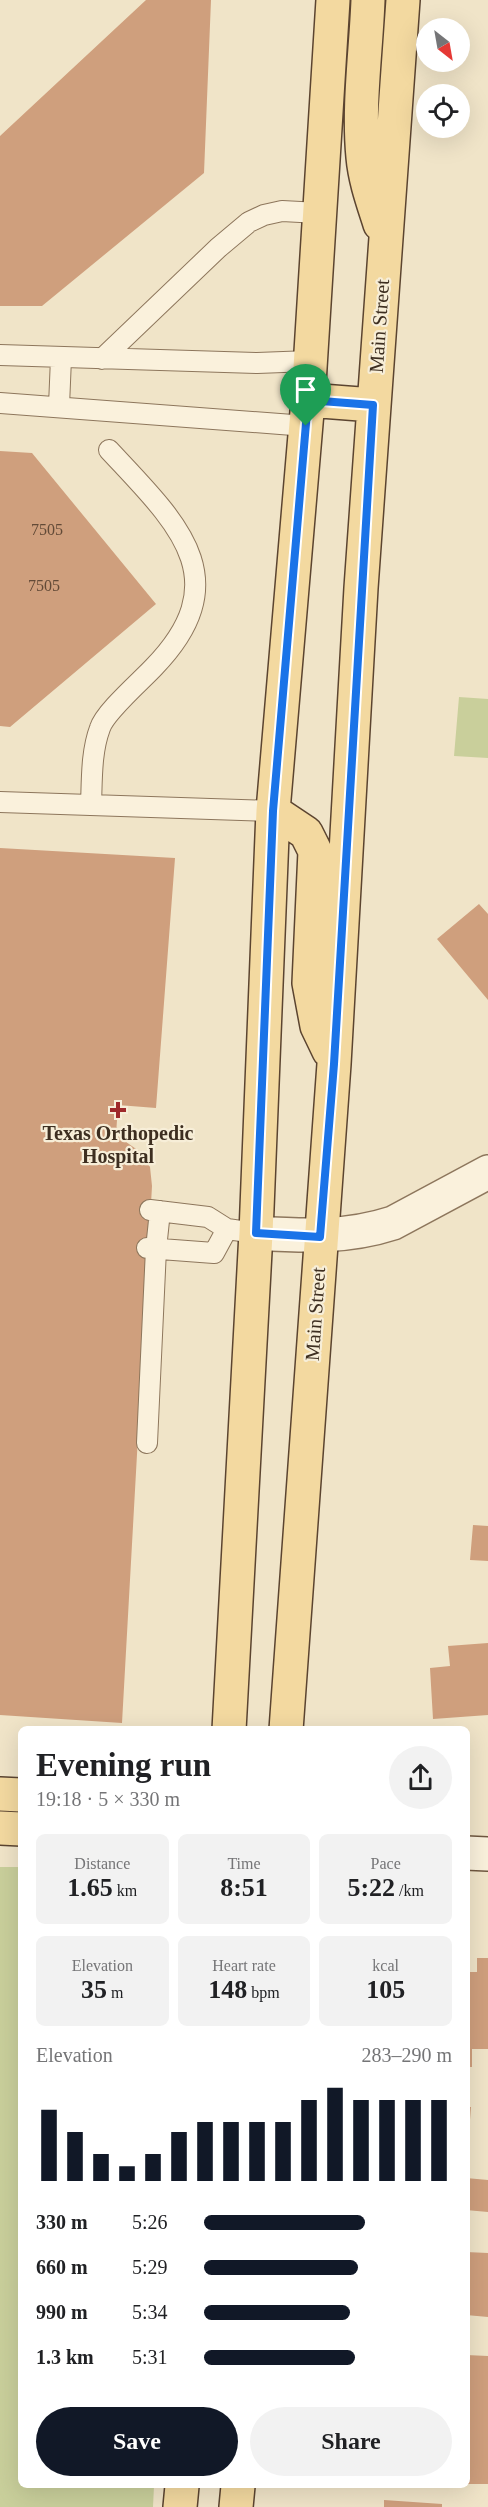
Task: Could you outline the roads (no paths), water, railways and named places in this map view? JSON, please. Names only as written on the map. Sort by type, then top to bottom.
[{"type":"main road","points":[[229,1726],[242,1231],[273,811],[307,413],[333,0]]},
{"type":"main road","points":[[368,0],[361,127],[363,158],[367,183],[386,240]]},
{"type":"main road","name":"Main Street","points":[[286,1726],[334,1064],[373,405],[404,0]]},
{"type":"main road","points":[[307,413],[373,405]]},
{"type":"main road","points":[[273,811],[306,833],[315,851],[309,982],[317,1026],[334,1064]]},
{"type":"main road","points":[[0,1794],[18,1795]]},
{"type":"main road","points":[[0,1828],[18,1829]]},
{"type":"main road","points":[[180,2507],[182,2488]]},
{"type":"main road","points":[[236,2507],[238,2488]]},
{"type":"street","points":[[242,1231],[320,1237],[377,1228],[393,1223],[488,1172]]},
{"type":"street","points":[[470,1853],[488,1854]]},
{"type":"lane","points":[[102,359],[249,222],[264,214],[282,211],[319,213]]},
{"type":"lane","points":[[0,356],[256,363],[310,361]]},
{"type":"lane","points":[[59,406],[61,358]]},
{"type":"lane","points":[[0,403],[307,413]]},
{"type":"lane","points":[[91,805],[95,749],[100,726],[173,647],[190,618],[195,599],[196,579],[192,561],[176,526],[109,450]]},
{"type":"lane","points":[[0,802],[273,811]]},
{"type":"lane","points":[[147,1443],[151,1248],[155,1210],[208,1216],[242,1231],[214,1253],[151,1248]]},
{"type":"place","name":"Texas Orthopedic Hospital","points":[[118,1110]]}]
